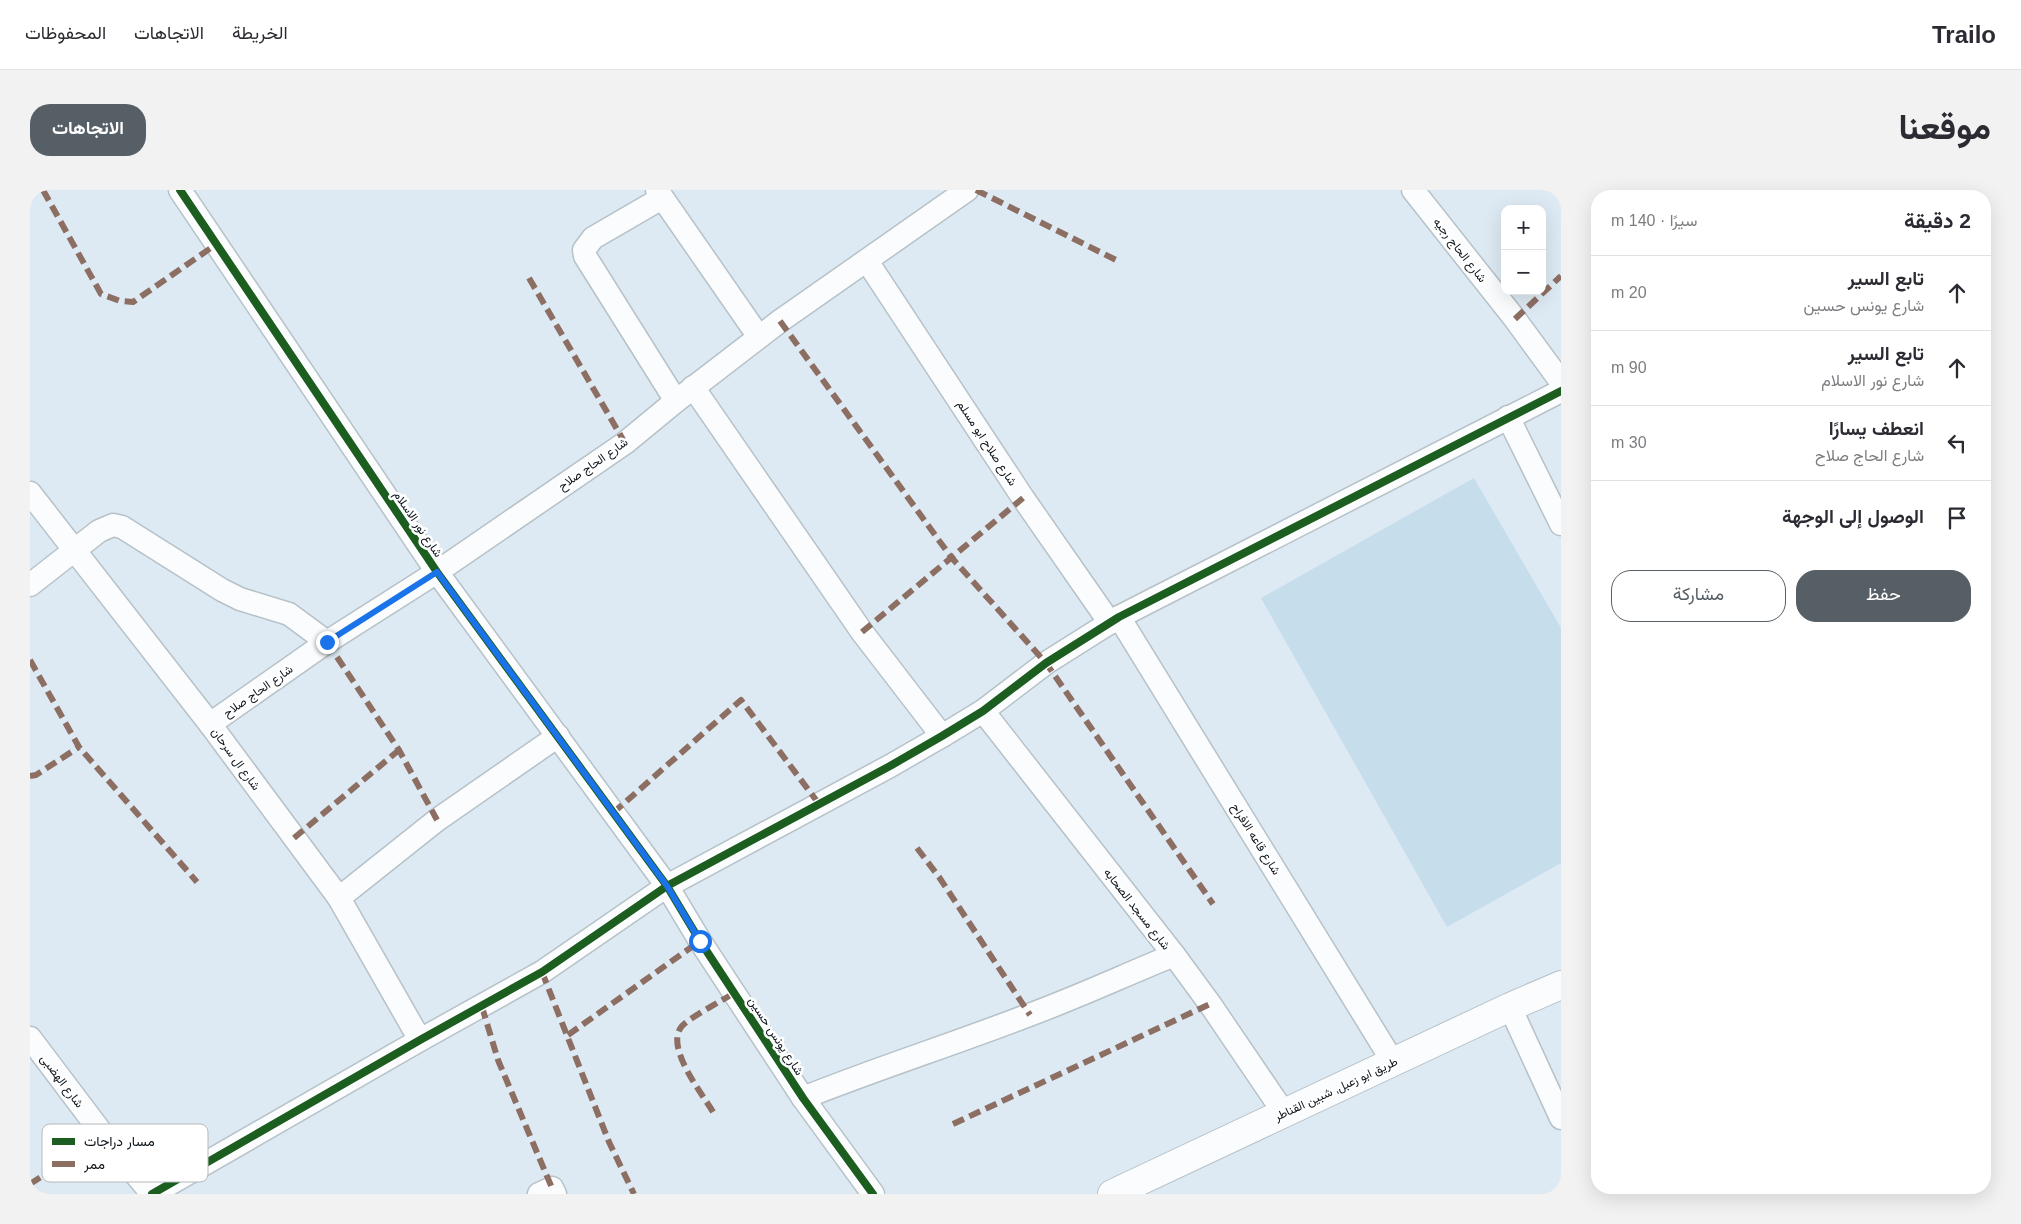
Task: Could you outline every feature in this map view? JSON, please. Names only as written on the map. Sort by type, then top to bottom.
[{"type":"street","name":"شارع نور الاسلام","points":[[180,190],[437,572],[667,886]]},
{"type":"street","name":"شارع الحاج صلاح","points":[[210,724],[327,642],[437,572],[625,443],[676,400],[759,338],[967,190]]},
{"type":"street","name":"شارع الحاج رجيه","points":[[1413,190],[1515,319],[1561,382]]},
{"type":"street","points":[[676,400],[585,256],[584,250],[593,238],[659,194],[759,338]]},
{"type":"street","name":"شارع صلاح ابو مسلم","points":[[867,261],[1023,498],[1115,620]]},
{"type":"street","points":[[693,387],[862,632],[942,736]]},
{"type":"street","points":[[208,1162],[542,972],[667,886],[942,736],[983,711],[1046,663],[1115,620],[1561,391]]},
{"type":"street","points":[[1508,417],[1561,524]]},
{"type":"street","name":"شارع ال سرحان","points":[[30,493],[210,724],[339,898],[420,1040]]},
{"type":"street","points":[[30,585],[74,550],[114,524],[122,526],[222,590],[296,617],[327,642]]},
{"type":"street","name":"شارع قاعه الافراح","points":[[1115,620],[1393,1062]]},
{"type":"street","name":"شارع مسجد الصحابه","points":[[983,711],[1174,955],[1210,1004],[1284,1113]]},
{"type":"street","points":[[339,898],[437,820],[558,736]]},
{"type":"street","name":"شارع يونس حسين","points":[[667,886],[700,941],[803,1098],[873,1194]]},
{"type":"street","points":[[803,1098],[1030,1015],[1174,955]]},
{"type":"street","name":"طريق ابو زعبل, شبين القناطر","points":[[1112,1194],[1510,1007],[1561,986]]},
{"type":"street","points":[[1510,1007],[1561,1118]]},
{"type":"street","name":"شارع الهضبى","points":[[30,1038],[95,1124]]},
{"type":"street","name":"شارع الهضبى","points":[[142,1182],[152,1194]]},
{"type":"street","points":[[152,1194],[173,1182]]},
{"type":"street","points":[[539,1194],[552,1188],[555,1194]]},
{"type":"shaded area","points":[[1474,478],[1561,628],[1561,863],[1447,927],[1261,598]]},
{"type":"marked path","points":[[43,190],[101,294],[120,301],[133,302],[218,243]]},
{"type":"marked path","points":[[976,190],[1118,261]]},
{"type":"marked path","points":[[1515,319],[1561,276]]},
{"type":"marked path","points":[[529,278],[625,443]]},
{"type":"marked path","points":[[780,321],[951,557],[1046,663],[1213,904]]},
{"type":"marked path","points":[[862,632],[1023,498]]},
{"type":"marked path","points":[[327,642],[399,750],[437,820]]},
{"type":"marked path","points":[[30,660],[79,747],[197,882]]},
{"type":"marked path","points":[[613,813],[741,700],[819,804]]},
{"type":"marked path","points":[[30,776],[36,775],[79,747]]},
{"type":"marked path","points":[[294,838],[399,750]]},
{"type":"marked path","points":[[917,848],[939,877],[1030,1015]]},
{"type":"marked path","points":[[568,1035],[700,941]]},
{"type":"marked path","points":[[542,972],[609,1142],[634,1194]]},
{"type":"marked path","points":[[713,1112],[681,1057],[678,1035],[682,1026],[734,993]]},
{"type":"marked path","points":[[953,1124],[1210,1004]]},
{"type":"marked path","points":[[482,1007],[498,1060],[552,1188]]},
{"type":"marked path","points":[[30,1184],[42,1176]]},
{"type":"cycle path","points":[[180,190],[437,572],[667,886],[700,941],[803,1098],[873,1194]]},
{"type":"cycle path","points":[[208,1162],[542,972],[667,886],[942,736],[983,711],[1046,663],[1119,617],[1561,391]]},
{"type":"cycle path","points":[[152,1194],[173,1182]]},
{"type":"route","points":[[327,642],[437,572],[667,886],[700,941]]}]
